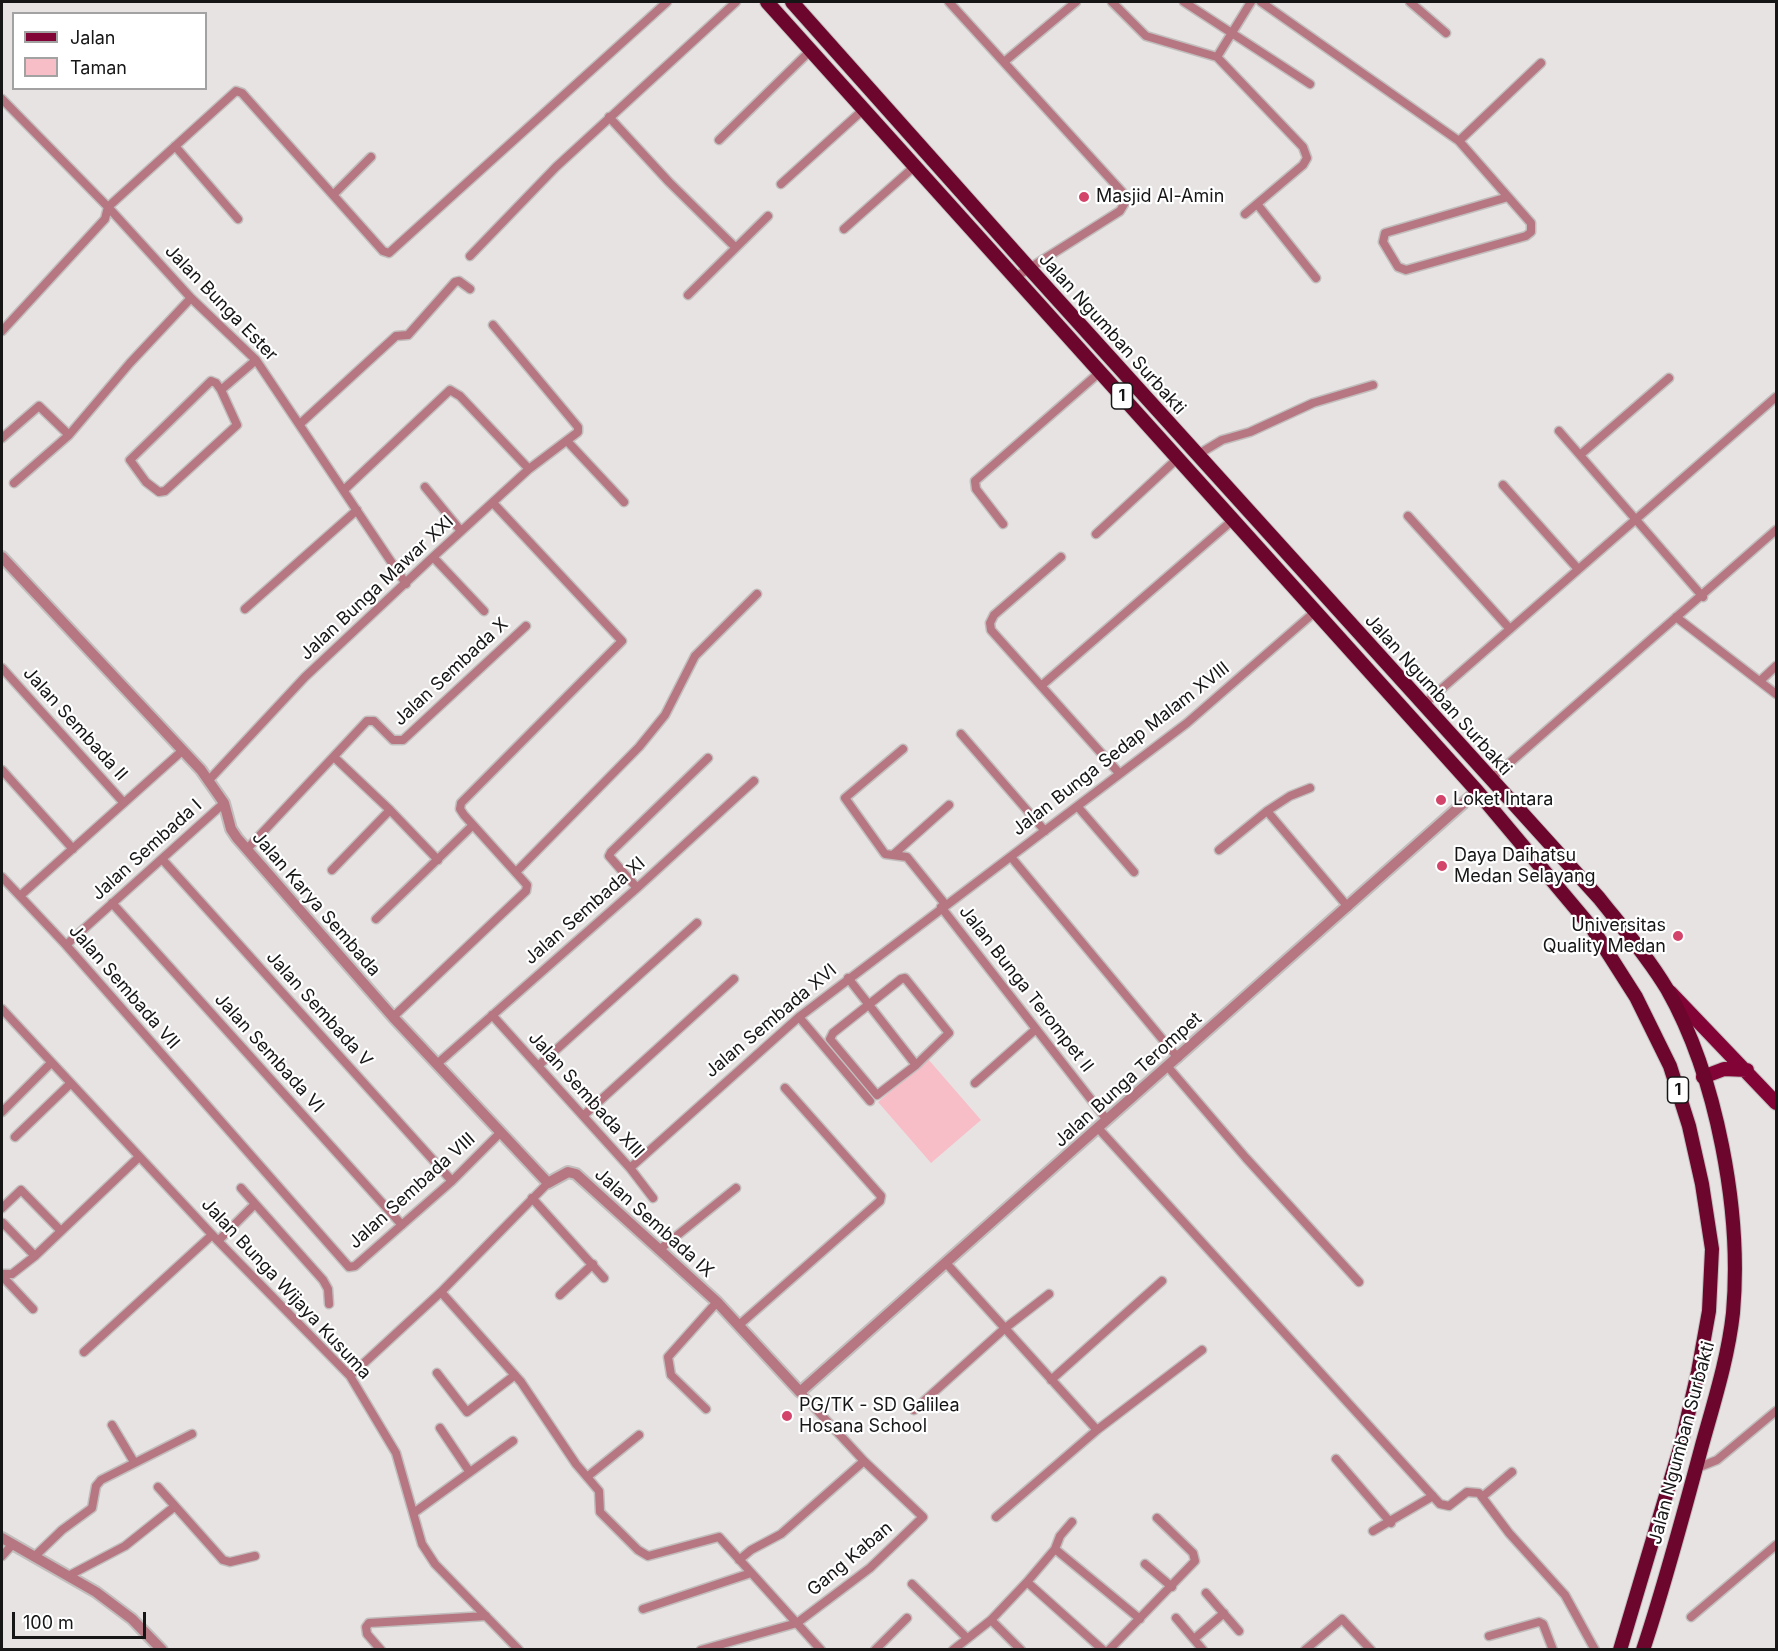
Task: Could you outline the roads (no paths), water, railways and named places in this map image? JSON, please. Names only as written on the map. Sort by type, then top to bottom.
[{"type":"highway","name":"Jalan Ngumban Surbakti","points":[[767,2],[1014,278],[1317,610],[1477,791],[1592,928],[1636,997],[1670,1066],[1689,1126],[1702,1184],[1712,1249],[1708,1311],[1681,1446],[1620,1650]]},
{"type":"highway","name":"Jalan Ngumban Surbakti","points":[[792,2],[1490,780],[1599,898],[1666,987],[1694,1049],[1716,1124],[1732,1204],[1736,1258],[1733,1315],[1716,1399],[1643,1650]]},
{"type":"highway","points":[[1681,1446],[1700,1451]]},
{"type":"main road","points":[[1666,987],[1776,1103]]},
{"type":"main road","points":[[1703,1077],[1724,1069],[1747,1070]]},
{"type":"street","points":[[2,332],[105,219],[108,207],[238,91],[334,194],[383,252],[390,252],[667,2]]},
{"type":"street","points":[[470,256],[609,117],[736,2]]},
{"type":"street","points":[[949,2],[1116,186],[1126,201],[1120,212],[1014,278]]},
{"type":"street","points":[[1004,62],[1076,2]]},
{"type":"street","points":[[1112,2],[1146,36],[1217,57],[1303,147],[1306,153],[1303,165],[1245,214]]},
{"type":"street","points":[[1184,2],[1310,84]]},
{"type":"street","points":[[1217,57],[1251,2]]},
{"type":"street","points":[[1261,2],[1459,141],[1508,196],[1531,223],[1531,232],[1526,237],[1406,270],[1398,267],[1383,242],[1385,233],[1508,196]]},
{"type":"street","points":[[1410,2],[1446,33]]},
{"type":"street","points":[[719,140],[811,50]]},
{"type":"street","points":[[1459,141],[1541,63]]},
{"type":"street","name":"Jalan Bunga Ester","points":[[2,99],[108,207],[192,298],[256,360],[301,423],[406,584]]},
{"type":"street","points":[[781,184],[864,109]]},
{"type":"street","points":[[609,117],[669,182],[735,247]]},
{"type":"street","points":[[175,146],[238,219]]},
{"type":"street","points":[[334,194],[370,157]]},
{"type":"street","points":[[844,229],[915,166]]},
{"type":"street","points":[[1257,204],[1316,278]]},
{"type":"street","points":[[688,295],[768,216]]},
{"type":"street","points":[[301,423],[396,336],[408,335],[456,281],[470,289]]},
{"type":"street","points":[[14,483],[69,435],[130,363],[192,298]]},
{"type":"street","name":"Jalan Bunga Mawar XXI","points":[[209,780],[305,677],[433,556],[494,504],[529,469],[578,432],[578,427],[493,325]]},
{"type":"street","points":[[221,390],[256,360]]},
{"type":"street","points":[[1003,524],[976,489],[975,481],[1100,372]]},
{"type":"street","points":[[1580,455],[1669,378]]},
{"type":"street","points":[[211,381],[216,383],[221,390],[237,425],[165,491],[159,492],[146,482],[130,460],[211,381]]},
{"type":"street","points":[[1197,454],[1222,440],[1250,432],[1312,403],[1373,385]]},
{"type":"street","points":[[345,489],[450,390],[460,396],[529,469]]},
{"type":"street","points":[[1423,705],[1776,397]]},
{"type":"street","points":[[2,438],[39,406],[69,435]]},
{"type":"street","points":[[1559,430],[1703,597]]},
{"type":"street","points":[[567,441],[624,502]]},
{"type":"street","points":[[1096,534],[1178,458]]},
{"type":"street","points":[[1503,485],[1578,569]]},
{"type":"street","points":[[425,488],[461,531]]},
{"type":"street","points":[[393,1017],[522,897],[527,885],[461,810],[462,803],[622,641],[494,504]]},
{"type":"street","points":[[245,609],[357,510]]},
{"type":"street","points":[[1408,516],[1510,629]]},
{"type":"street","points":[[1041,686],[1234,519]]},
{"type":"street","points":[[1490,780],[1676,617],[1703,597],[1776,530]]},
{"type":"street","points":[[433,556],[484,611]]},
{"type":"street","name":"Jalan Karya Sembada","points":[[2,557],[209,780],[224,803],[231,829],[247,849],[393,1017],[548,1183]]},
{"type":"street","points":[[1061,557],[994,615],[990,623],[996,637],[1119,773]]},
{"type":"street","points":[[517,872],[639,747],[665,715],[695,656],[758,594]]},
{"type":"street","name":"Jalan Bunga Sedap Malam XVIII","points":[[943,906],[1078,807],[1119,773],[1187,723],[1317,610]]},
{"type":"street","points":[[1676,617],[1776,694]]},
{"type":"street","name":"Jalan Sembada X","points":[[247,849],[355,731],[371,720],[393,740],[403,740],[526,626]]},
{"type":"street","points":[[1760,681],[1776,666]]},
{"type":"street","name":"Jalan Sembada II","points":[[2,668],[124,803]]},
{"type":"street","points":[[961,734],[1045,831]]},
{"type":"street","name":"Jalan Bunga Terompet II","points":[[903,749],[845,798],[883,853],[907,857],[1036,1029],[1103,1124],[1433,1496]]},
{"type":"street","points":[[21,895],[183,751]]},
{"type":"street","points":[[334,756],[438,860]]},
{"type":"street","points":[[637,888],[609,856],[610,852],[708,758]]},
{"type":"street","points":[[2,770],[73,849]]},
{"type":"street","name":"Jalan Sembada XI","points":[[437,1064],[637,888],[754,781]]},
{"type":"street","points":[[1219,850],[1266,811],[1310,788]]},
{"type":"street","name":"Jalan Bunga Terompet","points":[[800,1392],[1477,791]]},
{"type":"street","name":"Jalan Sembada I","points":[[66,945],[224,803]]},
{"type":"street","points":[[894,854],[949,805]]},
{"type":"street","points":[[1078,807],[1134,872]]},
{"type":"street","points":[[332,870],[390,810]]},
{"type":"street","points":[[1266,811],[1348,907]]},
{"type":"street","points":[[376,919],[473,825]]},
{"type":"street","points":[[1011,857],[1178,1058]]},
{"type":"street","name":"Jalan Sembada V","points":[[162,859],[452,1181]]},
{"type":"street","name":"Jalan Sembada VII","points":[[2,877],[66,945],[344,1264]]},
{"type":"street","name":"Jalan Sembada VI","points":[[112,903],[402,1225]]},
{"type":"street","name":"Jalan Sembada XVI","points":[[630,1168],[799,1017],[943,906]]},
{"type":"street","points":[[538,1066],[697,923]]},
{"type":"street","points":[[848,978],[916,1065]]},
{"type":"street","points":[[905,978],[949,1031],[948,1036],[916,1065],[877,1095],[830,1039],[833,1033],[870,1006],[905,978]]},
{"type":"street","points":[[583,1116],[734,979]]},
{"type":"street","name":"Jalan Bunga Wijaya Kusuma","points":[[2,1008],[215,1238],[350,1376],[396,1452],[415,1512],[422,1544],[435,1564],[519,1650]]},
{"type":"street","name":"Jalan Sembada XIII","points":[[492,1015],[630,1168],[653,1198]]},
{"type":"street","points":[[799,1017],[870,1101]]},
{"type":"street","points":[[975,1083],[1036,1029]]},
{"type":"street","points":[[2,1112],[51,1063]]},
{"type":"street","points":[[1168,1067],[1246,1158],[1359,1282]]},
{"type":"street","points":[[15,1137],[71,1083]]},
{"type":"street","points":[[739,1325],[880,1201],[881,1196],[785,1088]]},
{"type":"street","name":"Jalan Sembada VIII","points":[[344,1264],[349,1267],[355,1266],[452,1181],[501,1132]]},
{"type":"street","points":[[2,1275],[12,1274],[35,1256],[139,1157]]},
{"type":"street","name":"Jalan Sembada IX","points":[[350,1376],[441,1292],[548,1183],[568,1172],[576,1174],[717,1302],[864,1461],[923,1517]]},
{"type":"street","points":[[241,1188],[323,1280],[328,1289],[329,1304]]},
{"type":"street","points":[[659,1250],[736,1188]]},
{"type":"street","points":[[2,1208],[21,1190],[61,1231]]},
{"type":"street","points":[[532,1198],[604,1278]]},
{"type":"street","points":[[84,1352],[254,1205]]},
{"type":"street","points":[[3,1222],[35,1256]]},
{"type":"street","points":[[946,1263],[1097,1430]]},
{"type":"street","points":[[560,1295],[593,1264]]},
{"type":"street","points":[[2,1275],[33,1309]]},
{"type":"street","points":[[1051,1380],[1162,1281]]},
{"type":"street","points":[[441,1292],[515,1375],[599,1493],[600,1512],[643,1554],[648,1556],[717,1537],[722,1539],[821,1650]]},
{"type":"street","points":[[914,1410],[1004,1329],[1049,1294]]},
{"type":"street","points":[[706,1409],[671,1375],[668,1358],[717,1302]]},
{"type":"street","points":[[996,1517],[1097,1430],[1202,1350]]},
{"type":"street","points":[[437,1374],[467,1412],[515,1375]]},
{"type":"street","points":[[1697,1468],[1717,1460],[1776,1411]]},
{"type":"street","points":[[112,1425],[134,1462]]},
{"type":"street","points":[[440,1428],[469,1471]]},
{"type":"street","points":[[34,1557],[62,1530],[92,1508],[98,1483],[134,1462],[192,1434]]},
{"type":"street","points":[[587,1477],[639,1435]]},
{"type":"street","points":[[415,1512],[513,1441]]},
{"type":"street","points":[[1336,1459],[1391,1523]]},
{"type":"street","points":[[740,1560],[783,1532],[864,1461]]},
{"type":"street","points":[[1482,1497],[1512,1472]]},
{"type":"street","points":[[158,1487],[223,1560],[230,1562],[255,1556]]},
{"type":"street","points":[[1373,1531],[1391,1523],[1433,1496],[1440,1504],[1449,1506],[1470,1491],[1482,1497],[1509,1533],[1565,1595],[1595,1650]]},
{"type":"street","points":[[68,1576],[125,1546],[174,1507]]},
{"type":"street","name":"Gang Kaban","points":[[797,1623],[870,1568],[923,1517]]},
{"type":"street","points":[[1109,1650],[1195,1561],[1193,1553],[1157,1518]]},
{"type":"street","points":[[953,1650],[991,1620],[1027,1582],[1055,1549],[1060,1536],[1072,1522]]},
{"type":"street","points":[[2,1538],[118,1608],[162,1650]]},
{"type":"street","points":[[2,1556],[12,1545]]},
{"type":"street","points":[[1691,1617],[1776,1545]]},
{"type":"street","points":[[1055,1549],[1140,1619]]},
{"type":"street","points":[[1145,1563],[1172,1587]]},
{"type":"street","points":[[643,1609],[751,1573]]},
{"type":"street","points":[[1027,1582],[1102,1650]]},
{"type":"street","points":[[912,1584],[967,1638]]},
{"type":"street","points":[[1206,1593],[1239,1631]]},
{"type":"street","points":[[1194,1639],[1224,1613]]},
{"type":"street","points":[[381,1650],[367,1634],[366,1628],[369,1623],[486,1616]]},
{"type":"street","points":[[875,1650],[907,1618]]},
{"type":"street","points":[[1176,1618],[1203,1650]]},
{"type":"street","points":[[1305,1650],[1342,1619],[1371,1650]]},
{"type":"street","points":[[991,1620],[1021,1650]]},
{"type":"street","points":[[701,1650],[797,1623]]},
{"type":"street","points":[[1489,1635],[1539,1623],[1545,1629],[1553,1650]]},
{"type":"place","name":"Masjid Al-Amin","points":[[1084,197]]},
{"type":"place","name":"Loket Intara","points":[[1441,800]]},
{"type":"place","name":"Daya Daihatsu Medan Selayang","points":[[1442,866]]},
{"type":"place","name":"Universitas Quality Medan","points":[[1678,936]]},
{"type":"place","name":"PG/TK - SD Galilea Hosana School","points":[[787,1416]]}]
